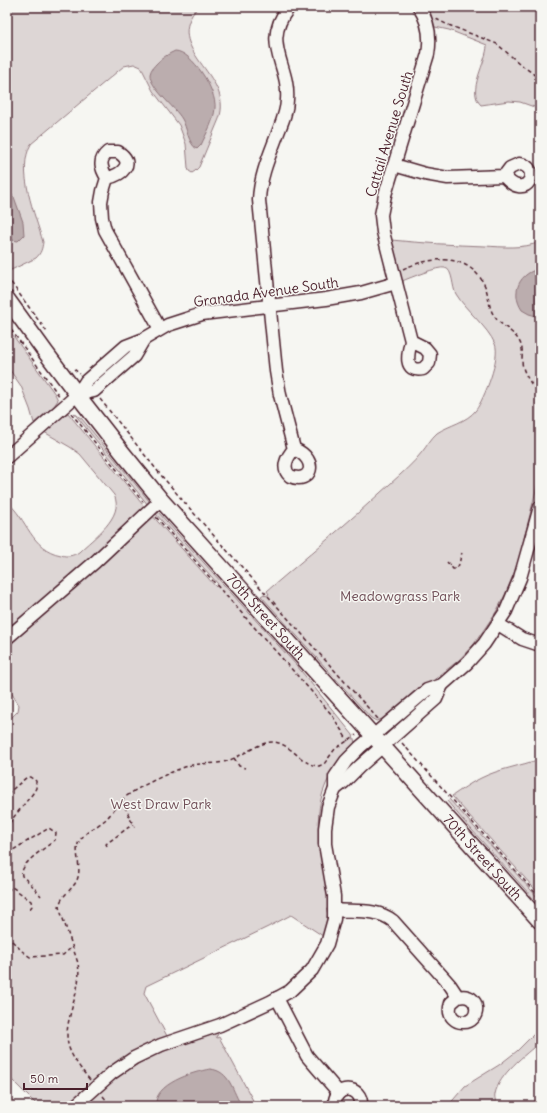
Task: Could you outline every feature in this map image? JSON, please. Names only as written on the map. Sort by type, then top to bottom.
[{"type":"main road","name":"70th Street South","points":[[7,299],[77,395],[162,500],[540,922]]},
{"type":"street","points":[[289,7],[279,25],[276,43],[286,84],[287,104],[284,118],[264,173],[259,193],[278,383],[294,449]]},
{"type":"street","name":"Cattail Avenue South","points":[[411,341],[383,235],[381,219],[385,195],[430,46],[428,24],[419,7]]},
{"type":"street","points":[[394,164],[425,174],[448,178],[504,176]]},
{"type":"street","points":[[107,178],[101,202],[102,218],[107,234],[160,329]]},
{"type":"street","name":"Granada Avenue South","points":[[7,457],[77,395],[94,391],[134,356],[144,339],[179,320],[202,314],[334,298],[396,283]]},
{"type":"street","points":[[7,638],[95,562],[162,500]]},
{"type":"street","points":[[75,1106],[117,1069],[146,1052],[220,1025],[277,998],[300,983],[317,964],[330,938],[334,919],[333,892],[325,844],[325,828],[328,807],[335,789],[335,777],[341,767],[353,754],[378,741],[427,690],[442,685],[472,658],[498,624],[506,611],[520,578],[540,507]]},
{"type":"street","points":[[498,624],[522,639],[540,645]]},
{"type":"street","points":[[334,910],[375,913],[391,919],[450,985],[458,997]]},
{"type":"street","points":[[277,998],[302,1048],[310,1060],[339,1093]]},
{"type":"street","points":[[335,1106],[335,1100],[339,1093],[346,1089],[356,1092],[360,1098],[361,1106]]},
{"type":"path","points":[[434,15],[441,22],[497,44],[540,79]]},
{"type":"path","points":[[401,270],[415,265],[448,259],[459,262],[473,271],[486,288],[493,315],[515,336],[520,343],[522,349],[523,368],[532,385]]},
{"type":"path","points":[[7,277],[46,332]]},
{"type":"path","points":[[7,324],[57,393]]},
{"type":"path","points":[[73,368],[78,372]]},
{"type":"path","points":[[101,401],[193,512],[377,718]]},
{"type":"path","points":[[73,415],[150,510],[324,706],[348,741]]},
{"type":"path","points":[[447,562],[454,569],[456,569],[459,565],[462,553]]},
{"type":"path","points":[[90,1080],[74,1059],[67,1042],[68,1024],[80,976],[78,963],[59,907],[62,898],[78,878],[80,865],[78,843],[85,835],[108,818],[122,800],[141,787],[187,766],[222,763],[265,744],[274,742],[285,746],[313,766],[319,766],[324,764],[335,749],[352,738]]},
{"type":"path","points":[[401,743],[540,898]]},
{"type":"path","points":[[234,758],[239,766],[245,768]]},
{"type":"path","points":[[7,794],[27,777],[30,777],[36,781],[37,784],[34,792],[7,827]]},
{"type":"path","points":[[122,800],[134,827]]},
{"type":"path","points":[[107,846],[106,844],[133,824]]},
{"type":"path","points":[[7,852],[13,850],[48,828],[56,833],[56,840],[25,864],[21,871],[22,876],[41,896]]},
{"type":"path","points":[[7,891],[12,888],[31,901],[32,906],[29,910]]},
{"type":"path","points":[[7,936],[22,951],[30,956],[64,955],[72,946]]},
{"type":"path","points":[[102,1095],[107,1101],[108,1106]]},
{"type":"green space","points":[[7,7],[198,7],[189,22],[188,36],[192,49],[217,89],[221,103],[219,119],[199,167],[192,173],[188,168],[186,144],[179,125],[153,91],[141,67],[134,64],[124,66],[31,144],[25,167],[26,179],[28,193],[43,244],[40,253],[36,258],[7,272]]},
{"type":"green space","points":[[427,7],[540,7],[540,109],[520,102],[509,101],[481,105],[477,99],[476,84],[487,45],[449,30],[435,27]]},
{"type":"green space","name":"Meadowgrass Park","points":[[391,240],[506,247],[527,246],[540,242],[540,474],[518,563],[505,595],[496,612],[474,644],[459,660],[386,718],[376,721],[371,718],[261,596],[264,594],[266,596],[269,594],[267,591],[403,473],[437,433],[468,418],[479,405],[491,378],[496,358],[495,344],[487,331],[456,294],[448,269],[436,269],[402,281]]},
{"type":"green space","points":[[7,327],[58,400],[54,406],[34,423],[21,386],[7,366]]},
{"type":"green space","points":[[68,413],[147,510],[7,635],[7,502],[14,509],[30,533],[42,547],[51,552],[66,556],[79,552],[99,534],[111,519],[115,511],[116,503],[114,495],[80,454],[44,432]]},
{"type":"green space","points":[[74,413],[82,419],[150,502],[148,505]]},
{"type":"green space","name":"West Draw Park","points":[[158,512],[297,666],[353,735],[355,743],[335,769],[326,784],[321,800],[318,830],[327,890],[328,914],[326,925],[323,936],[291,915],[146,986],[144,993],[167,1036],[137,1050],[112,1066],[65,1106],[38,1106],[7,1075],[7,722],[18,711],[19,705],[7,686],[7,641],[150,513],[216,587],[218,584],[155,513]]},
{"type":"green space","points":[[540,759],[540,895],[452,796],[473,782],[488,775]]},
{"type":"green space","points":[[449,799],[540,900],[540,906],[463,820],[447,801]]},
{"type":"green space","points":[[540,1028],[540,1042],[513,1065],[497,1087],[495,1100],[497,1106],[448,1106],[465,1086],[499,1065],[517,1051]]},
{"type":"green space","points":[[217,1033],[217,1038],[219,1037],[256,1106],[85,1106],[112,1082],[150,1057]]},
{"type":"shaded area","points":[[175,51],[182,53],[196,65],[208,82],[215,101],[215,108],[211,123],[201,145],[197,149],[194,147],[184,122],[179,114],[158,91],[151,79],[150,74],[154,66],[170,53]]},
{"type":"shaded area","points":[[7,193],[14,197],[23,222],[24,235],[18,241],[12,240],[7,235]]},
{"type":"shaded area","points":[[540,269],[540,317],[522,310],[517,296],[517,290],[522,279],[527,274]]},
{"type":"shaded area","points":[[210,1069],[217,1071],[227,1078],[242,1106],[156,1106],[157,1098],[167,1085],[185,1076]]}]
